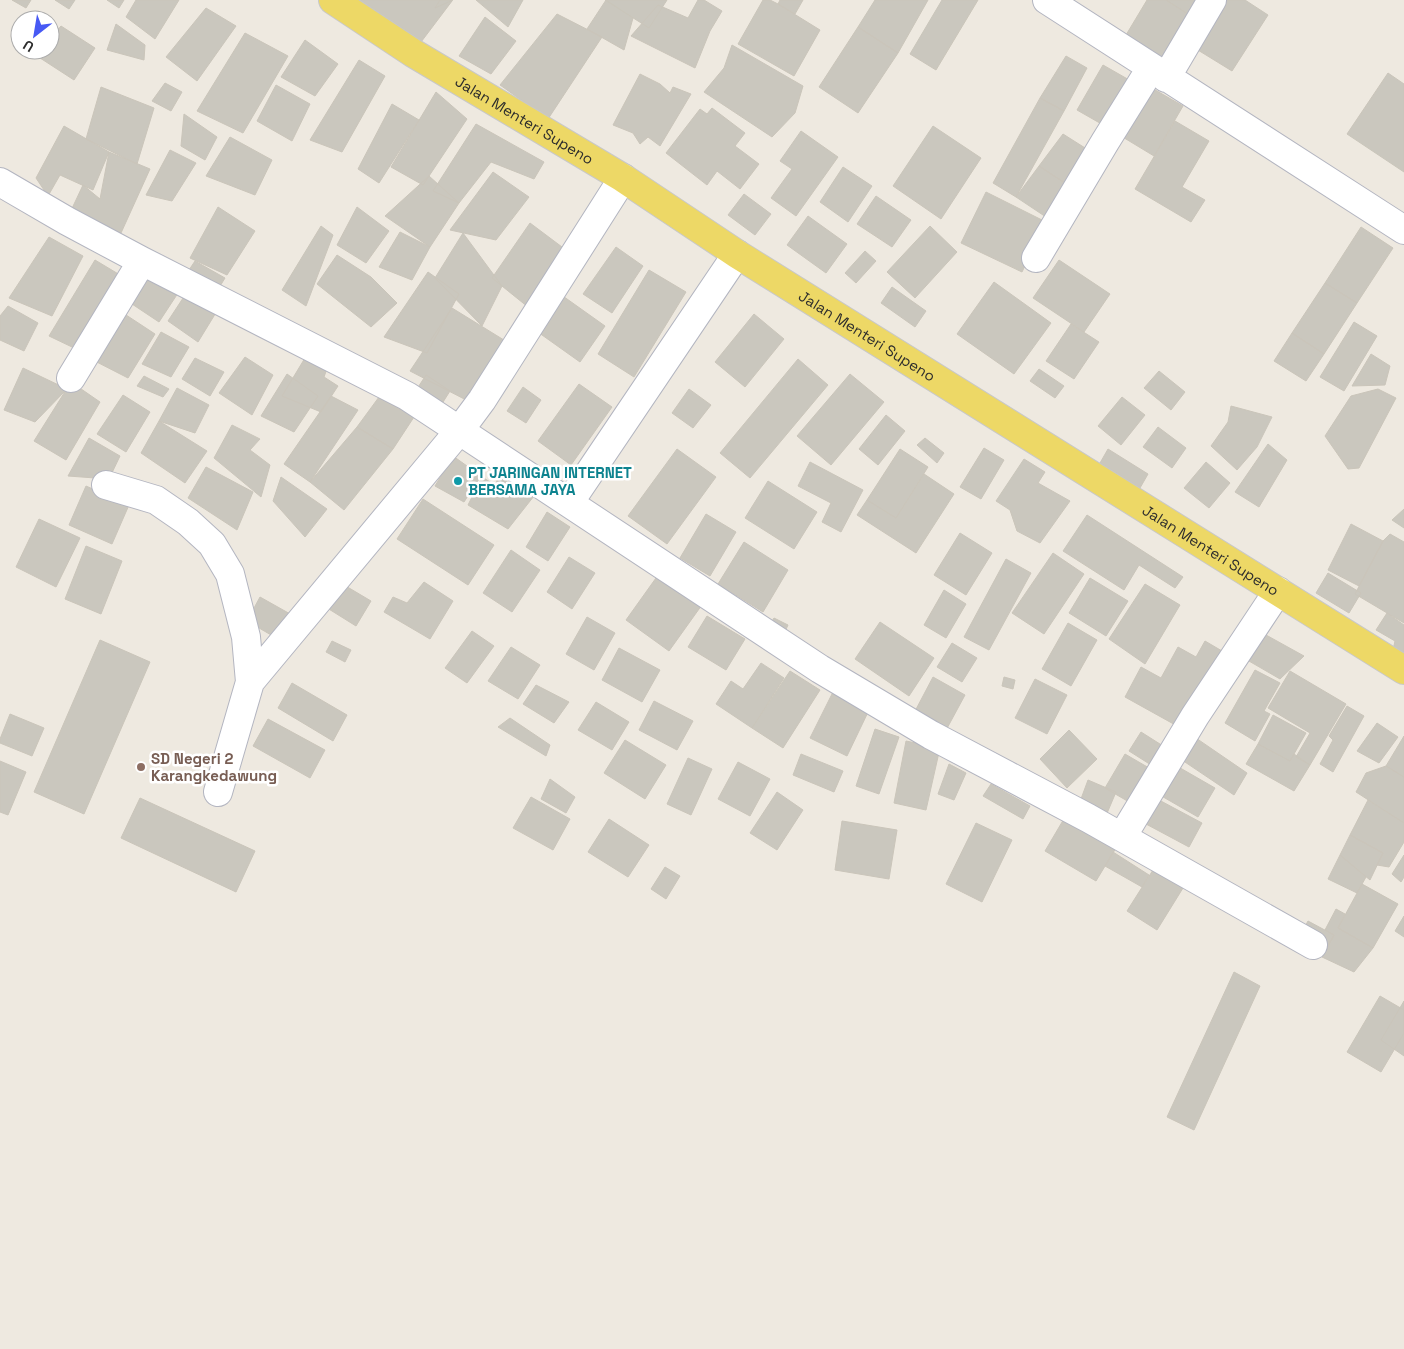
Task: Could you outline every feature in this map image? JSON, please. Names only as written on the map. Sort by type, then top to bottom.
[{"type":"main road","name":"Jalan Menteri Supeno","points":[[333,0],[413,53],[623,178],[737,254],[1404,670]]},
{"type":"street","points":[[1047,0],[1404,230]]},
{"type":"street","points":[[1036,258],[1100,150],[1212,0]]},
{"type":"street","points":[[250,682],[459,431],[482,400],[623,178]]},
{"type":"street","points":[[0,182],[67,221],[142,261],[407,396],[820,669],[930,735],[1122,837],[1313,945]]},
{"type":"street","points":[[569,503],[737,254]]},
{"type":"street","points":[[71,378],[142,261]]},
{"type":"street","points":[[106,485],[156,500],[188,522],[212,544],[230,574],[246,637],[250,682],[218,792]]},
{"type":"street","points":[[1122,837],[1195,716],[1278,591]]},
{"type":"building","points":[[12,0],[31,0],[26,8]]},
{"type":"building","points":[[55,0],[75,0],[69,9]]},
{"type":"building","points":[[107,0],[124,0],[119,8]]},
{"type":"building","points":[[136,0],[179,0],[155,39],[126,17]]},
{"type":"building","points":[[358,0],[450,0],[452,1],[415,50]]},
{"type":"building","points":[[440,0],[453,0],[435,8]]},
{"type":"building","points":[[476,0],[523,0],[508,27]]},
{"type":"building","points":[[605,0],[667,0],[649,28]]},
{"type":"building","points":[[606,0],[633,18],[624,50],[587,29]]},
{"type":"building","points":[[698,0],[704,0],[722,11],[710,31],[695,68],[631,36],[658,5],[688,18]]},
{"type":"building","points":[[763,0],[770,0],[778,4],[820,30],[794,76],[738,44]]},
{"type":"building","points":[[780,0],[803,0],[795,14],[778,4]]},
{"type":"building","points":[[875,0],[928,0],[898,53],[858,27]]},
{"type":"building","points":[[942,0],[978,0],[936,70],[910,54]]},
{"type":"building","points":[[1147,0],[1166,0],[1191,16],[1162,63],[1123,40]]},
{"type":"building","points":[[1166,0],[1201,0],[1191,16]]},
{"type":"building","points":[[1223,0],[1245,0],[1268,15],[1232,71],[1193,47]]},
{"type":"building","points":[[206,8],[236,26],[197,81],[166,57]]},
{"type":"building","points":[[557,14],[602,37],[548,119],[500,85]]},
{"type":"building","points":[[485,17],[516,41],[491,74],[459,56]]},
{"type":"building","points":[[116,24],[145,45],[144,60],[107,50]]},
{"type":"building","points":[[61,26],[95,48],[74,80],[43,60],[60,60]]},
{"type":"building","points":[[858,27],[898,53],[858,113],[819,87]]},
{"type":"building","points":[[245,33],[288,56],[243,133],[197,111]]},
{"type":"building","points":[[305,40],[338,64],[315,96],[281,77]]},
{"type":"building","points":[[732,45],[803,86],[795,113],[772,137],[704,92],[724,68]]},
{"type":"building","points":[[1066,56],[1087,68],[1064,111],[1040,98]]},
{"type":"building","points":[[359,60],[385,76],[342,152],[310,140]]},
{"type":"building","points":[[1103,65],[1131,81],[1105,126],[1077,110]]},
{"type":"building","points":[[1388,73],[1404,84],[1404,172],[1347,134]]},
{"type":"building","points":[[640,74],[660,84],[670,93],[673,87],[691,94],[660,146],[648,137],[640,144],[633,133],[613,125]]},
{"type":"building","points":[[165,83],[182,92],[171,111],[152,101]]},
{"type":"building","points":[[276,85],[310,104],[292,141],[257,121]]},
{"type":"building","points":[[101,87],[154,108],[137,164],[86,139]]},
{"type":"building","points":[[1150,87],[1183,106],[1154,156],[1121,136]]},
{"type":"building","points":[[436,92],[467,119],[423,185],[391,167]]},
{"type":"building","points":[[1040,98],[1064,111],[1016,197],[993,183]]},
{"type":"building","points":[[392,104],[419,120],[379,183],[358,169]]},
{"type":"building","points":[[712,108],[745,133],[735,146],[759,164],[740,189],[717,171],[707,185],[666,153],[700,109],[707,114]]},
{"type":"building","points":[[184,114],[217,137],[205,160],[181,146]]},
{"type":"building","points":[[1175,121],[1209,141],[1182,187],[1205,200],[1191,222],[1135,189]]},
{"type":"building","points":[[476,124],[544,162],[534,179],[491,162],[459,203],[433,191]]},
{"type":"building","points":[[64,126],[109,152],[93,190],[60,175],[48,196],[36,178]]},
{"type":"building","points":[[933,126],[981,158],[941,219],[893,186]]},
{"type":"building","points":[[801,131],[838,157],[796,216],[771,198],[792,169],[780,161]]},
{"type":"building","points":[[1063,134],[1093,153],[1074,189],[1039,166]]},
{"type":"building","points":[[230,137],[272,160],[255,195],[206,176]]},
{"type":"building","points":[[170,150],[196,163],[172,201],[146,195]]},
{"type":"building","points":[[109,152],[150,169],[121,233],[68,217],[83,185],[100,199]]},
{"type":"building","points":[[1039,166],[1074,189],[1052,221],[1016,197]]},
{"type":"building","points":[[843,167],[872,186],[848,222],[820,202]]},
{"type":"building","points":[[493,172],[529,197],[496,240],[450,230]]},
{"type":"building","points":[[429,176],[459,203],[430,247],[385,216]]},
{"type":"building","points":[[986,192],[1046,222],[1022,272],[961,243]]},
{"type":"building","points":[[744,194],[771,214],[755,235],[728,215]]},
{"type":"building","points":[[876,196],[911,220],[892,247],[857,224]]},
{"type":"building","points":[[218,207],[255,231],[227,275],[190,258]]},
{"type":"building","points":[[357,207],[389,231],[366,263],[337,245]]},
{"type":"building","points":[[808,216],[847,244],[826,273],[787,245]]},
{"type":"building","points":[[530,223],[562,247],[528,307],[492,278]]},
{"type":"building","points":[[321,226],[333,235],[306,306],[282,290]]},
{"type":"building","points":[[930,226],[957,252],[915,298],[887,272]]},
{"type":"building","points":[[1361,227],[1393,248],[1357,303],[1325,283]]},
{"type":"building","points":[[400,232],[430,247],[412,280],[379,267]]},
{"type":"building","points":[[463,233],[502,286],[482,326],[435,278]]},
{"type":"building","points":[[49,237],[83,256],[52,316],[9,298]]},
{"type":"building","points":[[616,247],[643,266],[612,313],[583,294]]},
{"type":"building","points":[[865,251],[876,261],[856,283],[845,273]]},
{"type":"building","points":[[337,255],[371,277],[397,303],[371,327],[317,284]]},
{"type":"building","points":[[95,260],[120,275],[72,347],[49,336]]},
{"type":"building","points":[[1059,260],[1110,294],[1084,332],[1033,298]]},
{"type":"building","points":[[195,261],[225,278],[217,291],[185,276]]},
{"type":"building","points":[[141,269],[180,290],[159,322],[123,298]]},
{"type":"building","points":[[649,270],[686,292],[634,377],[598,354]]},
{"type":"building","points":[[428,272],[459,294],[427,353],[384,337]]},
{"type":"building","points":[[994,282],[1051,323],[1014,374],[957,334]]},
{"type":"building","points":[[1325,283],[1357,303],[1324,354],[1292,333]]},
{"type":"building","points":[[892,287],[926,311],[915,327],[881,303]]},
{"type":"building","points":[[187,292],[217,311],[198,342],[168,321]]},
{"type":"building","points":[[560,294],[605,326],[580,362],[535,330]]},
{"type":"building","points":[[8,306],[38,323],[24,351],[0,340],[0,316]]},
{"type":"building","points":[[452,308],[512,345],[472,403],[410,371]]},
{"type":"building","points":[[117,309],[155,334],[128,378],[87,357]]},
{"type":"building","points":[[754,314],[784,339],[745,387],[715,362]]},
{"type":"building","points":[[1354,322],[1377,336],[1344,391],[1320,377]]},
{"type":"building","points":[[1071,324],[1099,342],[1074,379],[1046,361]]},
{"type":"building","points":[[161,332],[189,347],[171,377],[142,364]]},
{"type":"building","points":[[1292,333],[1324,354],[1306,381],[1274,361]]},
{"type":"building","points":[[308,353],[328,366],[324,377],[338,386],[321,412],[282,396]]},
{"type":"building","points":[[1371,354],[1390,366],[1385,385],[1352,386]]},
{"type":"building","points":[[245,357],[273,375],[252,415],[219,393]]},
{"type":"building","points":[[195,358],[224,372],[210,396],[182,379]]},
{"type":"building","points":[[798,359],[828,385],[750,478],[720,453]]},
{"type":"building","points":[[23,368],[67,389],[35,422],[4,410]]},
{"type":"building","points":[[1039,369],[1064,386],[1055,398],[1030,381]]},
{"type":"building","points":[[1159,371],[1185,392],[1171,410],[1144,388]]},
{"type":"building","points":[[287,374],[318,396],[294,432],[261,416]]},
{"type":"building","points":[[850,374],[884,402],[831,465],[797,436]]},
{"type":"building","points":[[426,375],[450,391],[438,410],[413,395]]},
{"type":"building","points":[[144,376],[169,389],[163,397],[137,386]]},
{"type":"building","points":[[71,382],[100,402],[66,460],[34,441]]},
{"type":"building","points":[[579,384],[612,407],[571,465],[538,441]]},
{"type":"building","points":[[523,387],[541,400],[526,423],[507,411]]},
{"type":"building","points":[[177,388],[209,405],[195,433],[159,421]]},
{"type":"building","points":[[689,389],[711,405],[693,428],[672,413]]},
{"type":"building","points":[[1378,389],[1396,398],[1359,468],[1348,469],[1325,436],[1351,396]]},
{"type":"building","points":[[123,395],[150,412],[126,452],[97,434]]},
{"type":"building","points":[[331,396],[358,410],[310,482],[284,464]]},
{"type":"building","points":[[379,397],[414,417],[393,449],[357,427]]},
{"type":"building","points":[[1122,397],[1145,415],[1121,445],[1098,426]]},
{"type":"building","points":[[1231,406],[1272,417],[1257,447],[1237,470],[1211,446],[1228,422]]},
{"type":"building","points":[[886,415],[905,431],[878,465],[859,449]]},
{"type":"building","points":[[159,421],[207,451],[185,483],[141,453]]},
{"type":"building","points":[[232,425],[260,439],[250,450],[270,465],[261,497],[214,458]]},
{"type":"building","points":[[357,427],[393,449],[344,510],[310,482]]},
{"type":"building","points":[[1158,427],[1186,448],[1172,468],[1143,447]]},
{"type":"building","points":[[89,438],[120,456],[109,479],[68,476]]},
{"type":"building","points":[[925,438],[944,453],[937,463],[917,445]]},
{"type":"building","points":[[1268,444],[1287,460],[1259,507],[1235,492]]},
{"type":"building","points":[[984,448],[1004,460],[981,499],[960,487]]},
{"type":"building","points":[[677,449],[716,477],[667,544],[628,516]]},
{"type":"building","points":[[900,449],[928,467],[896,518],[867,500]]},
{"type":"building","points":[[1108,449],[1148,474],[1140,488],[1100,463]]},
{"type":"building","name":"PT JARINGAN INTERNET BERSAMA JAYA","points":[[453,456],[481,476],[464,502],[435,486]]},
{"type":"building","points":[[1024,459],[1045,472],[1038,483],[1070,501],[1040,543],[1017,531],[1010,510],[996,501]]},
{"type":"building","points":[[810,462],[863,490],[841,532],[822,522],[831,503],[798,486]]},
{"type":"building","points":[[1206,462],[1230,483],[1209,508],[1184,488]]},
{"type":"building","points":[[206,467],[253,492],[237,530],[188,498]]},
{"type":"building","points":[[502,471],[534,496],[508,529],[468,505],[482,477],[495,485]]},
{"type":"building","points":[[924,474],[954,494],[916,553],[857,515],[867,500],[896,518]]},
{"type":"building","points":[[281,477],[327,509],[305,537],[273,501]]},
{"type":"building","points":[[768,481],[817,512],[794,549],[745,518]]},
{"type":"building","points":[[86,486],[129,505],[112,544],[69,525]]},
{"type":"building","points":[[423,499],[494,545],[468,585],[397,539]]},
{"type":"building","points":[[1404,509],[1404,528],[1392,520]]},
{"type":"building","points":[[547,512],[570,527],[548,561],[526,547]]},
{"type":"building","points":[[706,514],[736,532],[710,576],[680,558]]},
{"type":"building","points":[[1087,515],[1183,577],[1175,588],[1139,565],[1124,590],[1063,551]]},
{"type":"building","points":[[39,519],[80,538],[56,587],[16,567]]},
{"type":"building","points":[[1351,524],[1383,541],[1359,586],[1328,570]]},
{"type":"building","points":[[960,533],[992,553],[966,595],[934,575]]},
{"type":"building","points":[[1390,534],[1404,542],[1404,623],[1355,594],[1383,541]]},
{"type":"building","points":[[744,542],[788,570],[763,612],[718,584]]},
{"type":"building","points":[[86,546],[122,561],[101,614],[65,599]]},
{"type":"building","points":[[511,550],[540,570],[512,612],[483,593]]},
{"type":"building","points":[[1053,553],[1084,574],[1044,634],[1012,613]]},
{"type":"building","points":[[569,557],[595,573],[572,609],[547,592]]},
{"type":"building","points":[[1006,559],[1031,573],[989,650],[964,637]]},
{"type":"building","points":[[661,571],[704,602],[669,651],[626,620]]},
{"type":"building","points":[[1328,573],[1361,593],[1349,613],[1316,593]]},
{"type":"building","points":[[1090,578],[1128,601],[1106,636],[1069,613]]},
{"type":"building","points":[[339,582],[371,601],[356,626],[324,606]]},
{"type":"building","points":[[424,582],[453,601],[430,639],[384,612],[393,597],[407,603]]},
{"type":"building","points":[[1145,584],[1180,605],[1145,664],[1109,639]]},
{"type":"building","points":[[944,590],[966,604],[946,638],[924,625]]},
{"type":"building","points":[[260,597],[292,615],[278,639],[247,621]]},
{"type":"building","points":[[1387,613],[1404,625],[1404,655],[1393,650],[1395,641],[1376,630]]},
{"type":"building","points":[[707,616],[745,639],[726,670],[688,647]]},
{"type":"building","points":[[587,617],[615,633],[594,670],[566,654]]},
{"type":"building","points":[[774,618],[788,625],[782,638],[767,629]]},
{"type":"building","points":[[880,622],[934,658],[909,696],[855,659]]},
{"type":"building","points":[[1068,623],[1097,640],[1071,686],[1042,669]]},
{"type":"building","points":[[1257,630],[1304,656],[1280,679],[1242,657]]},
{"type":"building","points":[[472,631],[494,646],[467,683],[445,668]]},
{"type":"building","points":[[100,640],[150,662],[84,814],[34,792]]},
{"type":"building","points":[[332,641],[351,650],[345,662],[326,652]]},
{"type":"building","points":[[1205,641],[1222,651],[1179,727],[1125,697],[1141,667],[1161,678],[1178,647],[1196,657]]},
{"type":"building","points":[[952,643],[977,658],[962,682],[937,667]]},
{"type":"building","points":[[511,647],[540,665],[518,699],[488,681]]},
{"type":"building","points":[[619,648],[660,670],[642,702],[602,680]]},
{"type":"building","points":[[761,663],[784,678],[752,728],[716,704],[731,681],[743,689]]},
{"type":"building","points":[[1255,670],[1280,683],[1264,711],[1270,714],[1255,741],[1225,723]]},
{"type":"building","points":[[790,671],[820,690],[783,748],[752,728]]},
{"type":"building","points":[[1290,671],[1346,704],[1310,765],[1296,757],[1310,733],[1268,708]]},
{"type":"building","points":[[933,677],[965,695],[945,732],[913,715]]},
{"type":"building","points":[[1004,677],[1015,680],[1013,689],[1002,686]]},
{"type":"building","points":[[1035,679],[1067,695],[1047,734],[1015,718]]},
{"type":"building","points":[[292,683],[347,715],[333,741],[278,708]]},
{"type":"building","points":[[536,685],[569,702],[554,723],[523,704]]},
{"type":"building","points":[[834,690],[870,708],[847,756],[810,738]]},
{"type":"building","points":[[654,701],[693,721],[677,750],[639,730]]},
{"type":"building","points":[[596,702],[629,722],[612,750],[578,730]]},
{"type":"building","points":[[1347,706],[1364,716],[1333,772],[1320,764],[1333,740],[1329,736]]},
{"type":"building","points":[[10,714],[44,728],[32,756],[0,743]]},
{"type":"building","points":[[1273,715],[1306,733],[1290,761],[1258,744]]},
{"type":"building","points":[[510,718],[550,745],[546,756],[498,727]]},
{"type":"building","points":[[268,719],[325,750],[310,778],[253,746]]},
{"type":"building","points":[[1377,723],[1398,737],[1379,763],[1357,751]]},
{"type":"building","points":[[875,729],[899,737],[879,794],[856,786]]},
{"type":"building","points":[[1069,730],[1097,759],[1067,788],[1040,759]]},
{"type":"building","points":[[1141,732],[1171,751],[1159,770],[1129,751]]},
{"type":"building","points":[[1193,736],[1247,773],[1234,795],[1179,758]]},
{"type":"building","points":[[1404,736],[1404,777],[1386,766]]},
{"type":"building","points":[[625,740],[666,765],[645,799],[604,773]]},
{"type":"building","points":[[906,741],[940,748],[926,810],[894,803]]},
{"type":"building","points":[[1258,744],[1290,761],[1294,754],[1310,765],[1294,791],[1246,764]]},
{"type":"building","points":[[801,754],[843,771],[834,792],[793,775]]},
{"type":"building","points":[[1125,754],[1156,772],[1136,806],[1105,788]]},
{"type":"building","points":[[688,758],[712,769],[691,815],[667,804]]},
{"type":"building","points":[[0,761],[26,772],[8,815],[0,812]]},
{"type":"building","points":[[738,762],[770,779],[750,816],[718,799]]},
{"type":"building","points":[[949,764],[966,773],[954,800],[938,794]]},
{"type":"building","points":[[1175,765],[1215,788],[1198,817],[1158,794]]},
{"type":"building","points":[[1386,766],[1404,777],[1404,823],[1356,792],[1366,773]]},
{"type":"building","points":[[550,779],[575,797],[566,813],[541,799]]},
{"type":"building","points":[[1088,780],[1116,792],[1105,818],[1078,807]]},
{"type":"building","points":[[991,784],[1030,806],[1023,819],[983,796]]},
{"type":"building","points":[[777,792],[803,810],[777,850],[750,833]]},
{"type":"building","points":[[531,797],[570,819],[553,850],[513,828]]},
{"type":"building","points":[[140,798],[255,851],[236,892],[121,838]]},
{"type":"building","points":[[1159,800],[1202,823],[1189,847],[1146,824]]},
{"type":"building","points":[[1368,800],[1404,823],[1404,842],[1389,867],[1377,865],[1383,853],[1350,835]]},
{"type":"building","points":[[1068,812],[1119,843],[1096,881],[1045,851]]},
{"type":"building","points":[[609,819],[649,845],[628,877],[588,852]]},
{"type":"building","points":[[842,821],[897,830],[889,879],[835,870]]},
{"type":"building","points":[[976,823],[1012,840],[982,902],[946,884]]},
{"type":"building","points":[[1350,835],[1383,853],[1370,880],[1340,855]]},
{"type":"building","points":[[1113,852],[1149,875],[1142,887],[1105,866]]},
{"type":"building","points":[[1340,855],[1366,877],[1357,893],[1328,879]]},
{"type":"building","points":[[1404,855],[1404,877],[1401,882],[1392,874]]},
{"type":"building","points":[[665,867],[680,876],[666,899],[651,889]]},
{"type":"building","points":[[1153,870],[1183,888],[1157,930],[1127,911]]},
{"type":"building","points":[[1362,884],[1398,904],[1373,948],[1338,928]]},
{"type":"building","points":[[1336,909],[1345,914],[1338,928],[1373,948],[1354,972],[1322,957],[1334,935],[1325,930]]},
{"type":"building","points":[[1404,916],[1404,937],[1395,931]]},
{"type":"building","points":[[1308,921],[1334,935],[1322,957],[1296,943]]},
{"type":"building","points":[[1234,972],[1260,986],[1194,1130],[1167,1117]]},
{"type":"building","points":[[1380,996],[1404,1010],[1404,1033],[1381,1072],[1347,1052]]},
{"type":"building","points":[[1404,1001],[1404,1056],[1381,1040]]},
{"type":"place","name":"PT JARINGAN INTERNET BERSAMA JAYA","points":[[458,481]]},
{"type":"place","name":"SD Negeri 2 Karangkedawung","points":[[141,767]]}]
